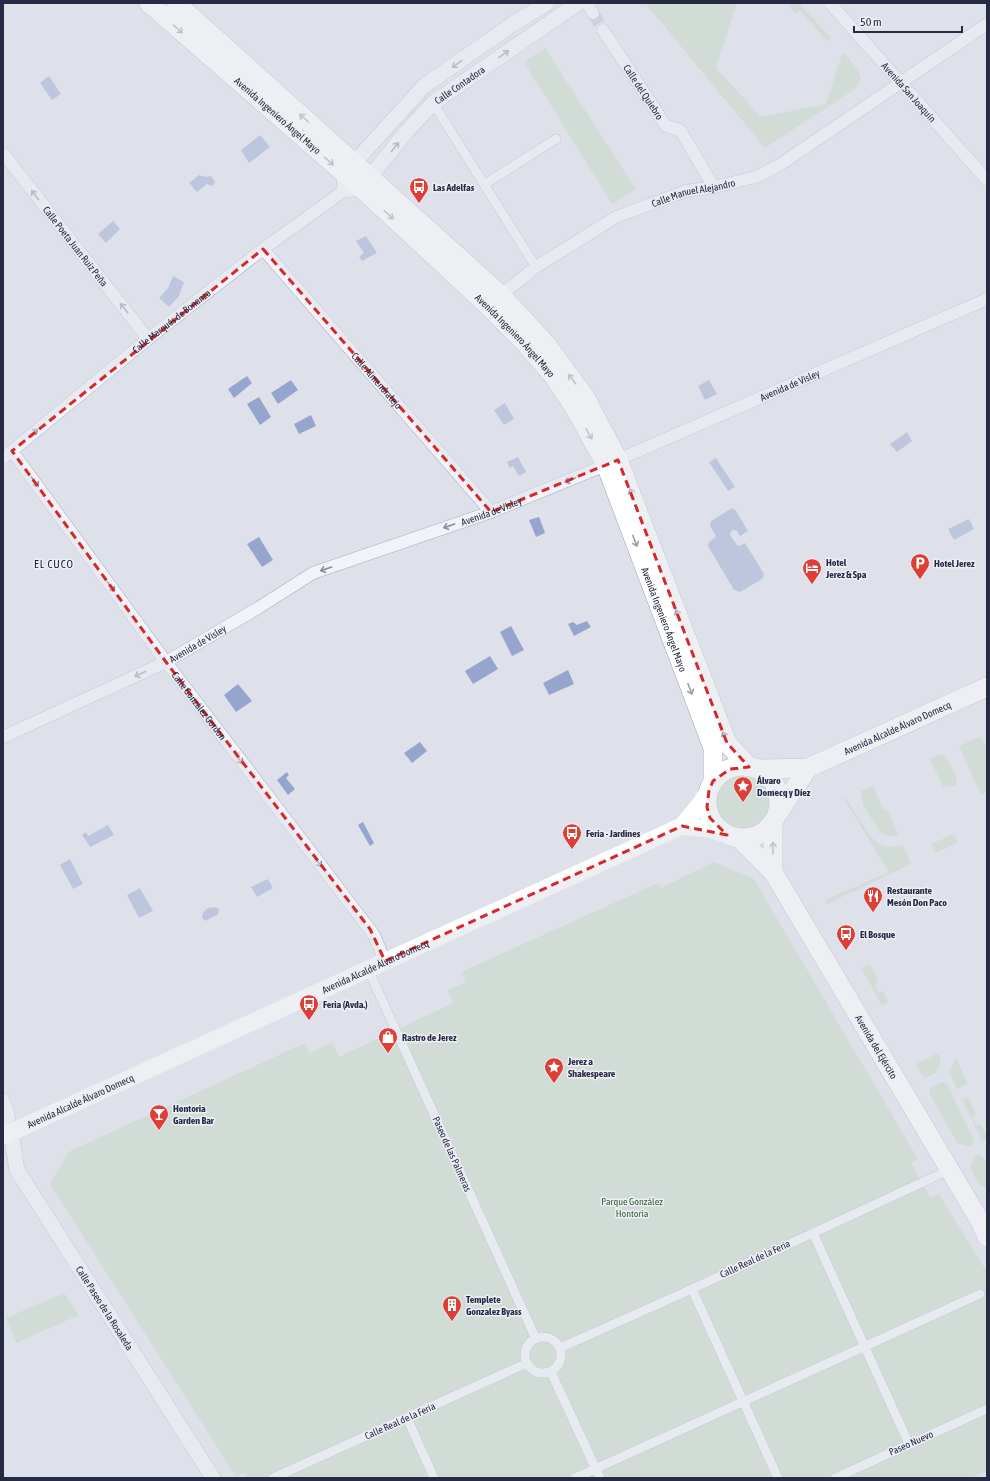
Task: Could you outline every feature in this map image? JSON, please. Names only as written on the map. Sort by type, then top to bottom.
[{"type":"main road","name":"Avenida Ingeniero Ángel Mayo","points":[[149,3],[546,344],[585,397],[727,743],[753,768]]},
{"type":"main road","name":"Avenida Ingeniero Ángel Mayo","points":[[176,3],[355,179]]},
{"type":"main road","name":"Avenida Ingeniero Ángel Mayo","points":[[612,462],[713,748],[711,785]]},
{"type":"main road","name":"Avenida Alcalde Álvaro Domecq","points":[[753,768],[808,768],[987,687]]},
{"type":"main road","points":[[733,837],[717,828],[710,818],[707,807],[711,785],[730,769],[739,767],[753,768],[772,781],[778,792],[779,803],[776,818],[773,872]]},
{"type":"main road","points":[[682,826],[709,829],[733,837],[751,838],[762,833],[776,818],[808,768]]},
{"type":"main road","name":"Avenida Alcalde Álvaro Domecq","points":[[7,1135],[682,826],[702,803],[711,785]]},
{"type":"main road","name":"Avenida del Ejército","points":[[733,837],[773,872],[949,1170],[985,1227]]},
{"type":"street","name":"Calle Contadora","points":[[355,179],[424,86],[547,3]]},
{"type":"street","name":"Calle Contadora","points":[[355,179],[407,131],[434,103],[578,3]]},
{"type":"street","name":"Avenida San Joaquín","points":[[830,3],[987,180]]},
{"type":"street","name":"Calle Manuel Alejandro","points":[[494,300],[536,267],[616,217],[686,191],[714,187],[756,177],[781,164],[901,84],[987,24]]},
{"type":"street","name":"Calle del Quiebro","points":[[603,30],[666,126],[680,130],[714,187]]},
{"type":"street","points":[[434,103],[536,267]]},
{"type":"street","points":[[485,184],[556,139]]},
{"type":"street","name":"Calle Poeta Juan Ruiz Peña","points":[[3,153],[148,339]]},
{"type":"street","name":"Calle Marqués de Bonanza","points":[[7,454],[148,339],[355,179]]},
{"type":"street","name":"Calle Almendralejo","points":[[263,249],[491,512]]},
{"type":"street","name":"Avenida de Visley","points":[[3,737],[166,662],[258,608],[313,573],[491,512],[612,462],[987,299]]},
{"type":"street","name":"Calle González Gordon","points":[[7,454],[374,935],[385,961]]},
{"type":"street","name":"Paseo de las Palmeras","points":[[368,969],[536,1339]]},
{"type":"street","points":[[3,1099],[8,1111],[7,1135]]},
{"type":"street","name":"Calle Paseo de la Rosaleda","points":[[7,1135],[17,1170],[209,1477]]},
{"type":"street","name":"Calle Real de la Feria","points":[[560,1348],[692,1289],[949,1170]]},
{"type":"street","points":[[813,1233],[909,1444]]},
{"type":"street","points":[[692,1289],[778,1478]]},
{"type":"street","points":[[575,1478],[980,1294]]},
{"type":"street","points":[[541,1337],[552,1339],[560,1348],[561,1359],[556,1369],[551,1372],[545,1374],[534,1371],[527,1363],[525,1352],[531,1342],[536,1339],[541,1337]]},
{"type":"street","name":"Calle Real de la Feria","points":[[273,1478],[527,1363]]},
{"type":"street","points":[[551,1372],[600,1478]]},
{"type":"street","name":"Paseo Nuevo","points":[[835,1478],[987,1409]]},
{"type":"street","points":[[407,1418],[434,1478]]},
{"type":"highlighted area","points":[[263,249],[491,512],[618,460],[727,743],[749,767],[730,769],[713,781],[709,790],[707,807],[710,818],[727,835],[682,826],[385,961],[370,929],[166,662],[12,451]]},
{"type":"green space","points":[[645,3],[737,3],[716,68],[761,117],[826,104],[841,57],[845,53],[859,72],[861,79],[855,89],[765,148]]},
{"type":"green space","points":[[787,3],[799,3],[831,38],[827,41],[800,10],[796,14]]},
{"type":"green space","points":[[545,48],[636,189],[612,204],[524,62]]},
{"type":"green space","points":[[979,737],[987,745],[987,792],[981,795],[959,746]]},
{"type":"green space","points":[[942,754],[948,760],[952,768],[956,777],[957,785],[943,787],[930,759]]},
{"type":"green space","points":[[743,775],[754,777],[763,783],[769,792],[771,803],[769,814],[763,823],[754,829],[743,831],[732,829],[723,823],[717,814],[715,803],[717,792],[723,783],[732,777]]},
{"type":"green space","points":[[873,786],[884,811],[887,809],[899,835],[887,836],[879,831],[863,805],[861,791]]},
{"type":"green space","points":[[846,798],[873,839],[882,845],[903,845],[911,864],[827,904],[825,900],[889,872],[844,799]]},
{"type":"green space","points":[[954,834],[958,843],[935,853],[931,844]]},
{"type":"green space","name":"Parque González Hontoria","points":[[714,862],[754,879],[918,1159],[911,1163],[930,1198],[939,1194],[987,1272],[987,1471],[972,1478],[247,1478],[244,1473],[236,1477],[50,1184],[68,1152],[305,1043],[310,1053],[333,1042],[339,1057],[453,1003],[448,990],[466,982],[461,972],[658,883],[661,888]]},
{"type":"green space","points":[[870,964],[879,982],[875,984],[879,993],[883,991],[888,1002],[882,1005],[861,968]]},
{"type":"green space","points":[[938,1053],[941,1060],[937,1072],[926,1078],[923,1077],[916,1064]]},
{"type":"green space","points":[[956,1058],[968,1084],[957,1089],[949,1072]]},
{"type":"green space","points":[[942,1082],[947,1084],[974,1140],[972,1145],[969,1147],[957,1143],[929,1093],[931,1087]]},
{"type":"green space","points":[[968,1097],[976,1114],[972,1116],[977,1126],[981,1124],[987,1138],[982,1141],[962,1099]]},
{"type":"green space","points":[[979,1155],[987,1161],[987,1187],[980,1186],[970,1167],[974,1158]]},
{"type":"green space","points":[[64,1293],[79,1315],[16,1343],[6,1318]]},
{"type":"water","points":[[49,76],[61,94],[52,100],[40,83]]},
{"type":"water","points":[[260,135],[270,147],[249,163],[241,150]]},
{"type":"water","points":[[199,175],[206,177],[211,176],[215,182],[213,186],[207,184],[197,192],[189,183]]},
{"type":"water","points":[[113,221],[120,229],[106,243],[98,234]]},
{"type":"water","points":[[366,236],[377,253],[362,261],[359,257],[364,253],[356,241]]},
{"type":"water","points":[[173,276],[184,282],[179,296],[169,307],[159,298],[168,288]]},
{"type":"water","points":[[247,376],[252,383],[234,398],[228,389]]},
{"type":"water","points":[[291,380],[298,390],[278,404],[271,393]]},
{"type":"water","points":[[709,380],[717,394],[705,400],[698,386]]},
{"type":"water","points":[[259,397],[271,417],[260,425],[247,404]]},
{"type":"water","points":[[505,403],[514,419],[504,425],[494,410]]},
{"type":"water","points":[[311,415],[316,426],[299,434],[294,424]]},
{"type":"water","points":[[907,432],[912,441],[897,452],[890,444]]},
{"type":"water","points":[[518,457],[526,472],[519,476],[513,466],[510,468],[507,462]]},
{"type":"water","points":[[716,458],[735,487],[728,491],[709,462]]},
{"type":"water","points":[[732,508],[736,511],[748,531],[740,536],[737,531],[734,530],[731,531],[730,535],[737,545],[739,546],[745,543],[764,574],[762,579],[740,592],[734,590],[708,546],[709,542],[716,536],[710,526],[711,521]]},
{"type":"water","points":[[539,517],[545,533],[536,537],[529,520]]},
{"type":"water","points":[[969,519],[974,529],[954,540],[948,529]]},
{"type":"water","points":[[259,537],[273,560],[262,567],[247,544]]},
{"type":"water","points":[[587,621],[591,627],[574,636],[568,624],[573,622],[577,625]]},
{"type":"water","points":[[511,626],[524,650],[512,656],[500,632]]},
{"type":"water","points":[[490,656],[498,669],[473,684],[465,671]]},
{"type":"water","points":[[568,670],[574,684],[549,695],[543,683]]},
{"type":"water","points":[[238,684],[252,701],[236,712],[224,695]]},
{"type":"water","points":[[420,742],[427,751],[412,763],[404,753]]},
{"type":"water","points":[[287,772],[289,775],[286,778],[295,789],[288,795],[277,780]]},
{"type":"water","points":[[363,822],[374,843],[370,846],[358,825]]},
{"type":"water","points":[[108,825],[114,835],[90,847],[82,835],[86,832],[88,836]]},
{"type":"water","points":[[70,859],[83,884],[73,889],[60,865]]},
{"type":"water","points":[[268,879],[273,888],[257,897],[251,887]]},
{"type":"water","points":[[140,888],[153,911],[139,918],[127,895]]},
{"type":"water","points":[[214,907],[219,909],[218,915],[206,921],[202,918],[203,912],[208,908]]},
{"type":"tunnel","points":[[593,13],[603,30]]},
{"type":"place","name":"Las Adelfas","points":[[419,204]]},
{"type":"place","name":"Hotel Jerez","points":[[920,580]]},
{"type":"place","name":"Hotel Jerez & Spa","points":[[812,585]]},
{"type":"place","name":"Álvaro Domecq y Díez","points":[[743,803]]},
{"type":"place","name":"Feria - Jardines","points":[[572,850]]},
{"type":"place","name":"Restaurante Mesón Don Paco","points":[[873,913]]},
{"type":"place","name":"El Bosque","points":[[846,951]]},
{"type":"place","name":"Feria (Avda.)","points":[[309,1021]]},
{"type":"place","name":"Rastro de Jerez","points":[[388,1054]]},
{"type":"place","name":"Jerez a Shakespeare","points":[[554,1084]]},
{"type":"place","name":"Hontoria Garden Bar","points":[[159,1131]]},
{"type":"place","name":"Templete Gonzalez Byass","points":[[452,1322]]},
{"type":"district","name":"EL CUCO","points":[[54,564]]}]
